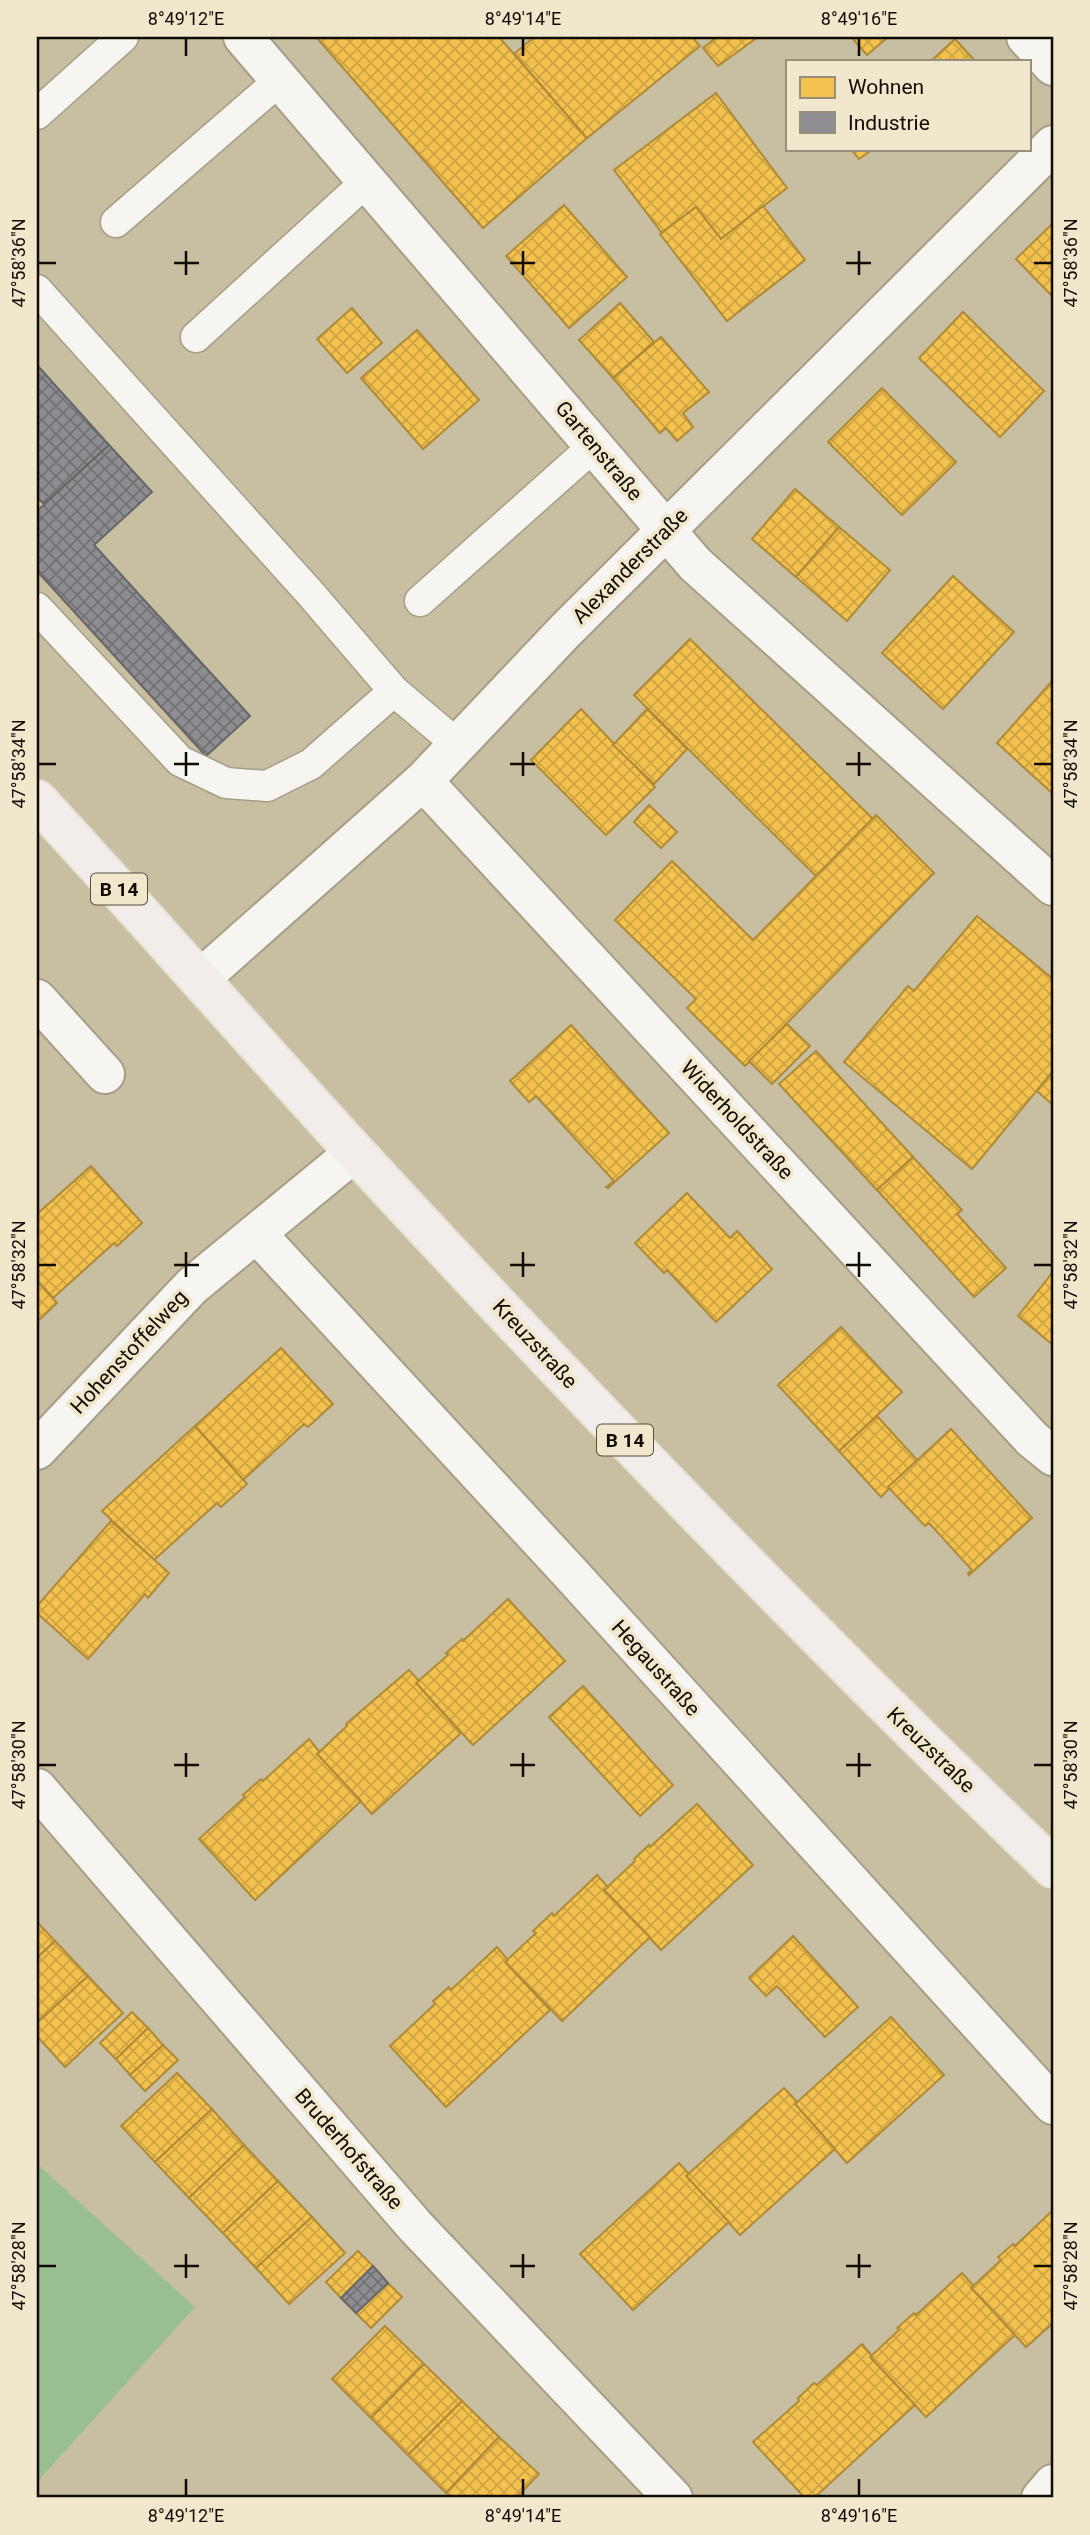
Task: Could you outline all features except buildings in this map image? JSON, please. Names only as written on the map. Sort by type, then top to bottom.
[{"type":"main road","name":"Kreuzstraße","points":[[37,800],[355,1152],[646,1462],[901,1722],[1053,1868]]},
{"type":"street","name":"Gartenstraße","points":[[243,37],[695,564],[1053,886]]},
{"type":"street","points":[[1026,37],[1053,66]]},
{"type":"street","name":"Alexanderstraße","points":[[200,979],[423,781],[565,631],[1053,145]]},
{"type":"street","name":"Widerholdstraße","points":[[423,781],[1032,1439],[1053,1456]]},
{"type":"street","points":[[37,999],[105,1074]]},
{"type":"street","name":"Hohenstoffelweg","points":[[37,1450],[192,1286],[355,1152]]},
{"type":"street","name":"Hegaustraße","points":[[257,1234],[571,1574],[1053,2105]]},
{"type":"street","name":"Bruderhofstraße","points":[[37,1788],[415,2226],[673,2498]]},
{"type":"street","points":[[1041,2498],[1053,2484]]},
{"type":"lane","points":[[37,114],[123,37]]},
{"type":"lane","points":[[116,222],[280,80]]},
{"type":"lane","points":[[196,337],[367,181]]},
{"type":"lane","points":[[37,290],[310,593],[394,691],[458,745]]},
{"type":"lane","points":[[420,601],[594,446]]},
{"type":"lane","points":[[37,608],[180,761],[226,783],[267,786],[311,764],[394,691]]},
{"type":"green space","points":[[37,2164],[195,2307],[37,2482]]}]
